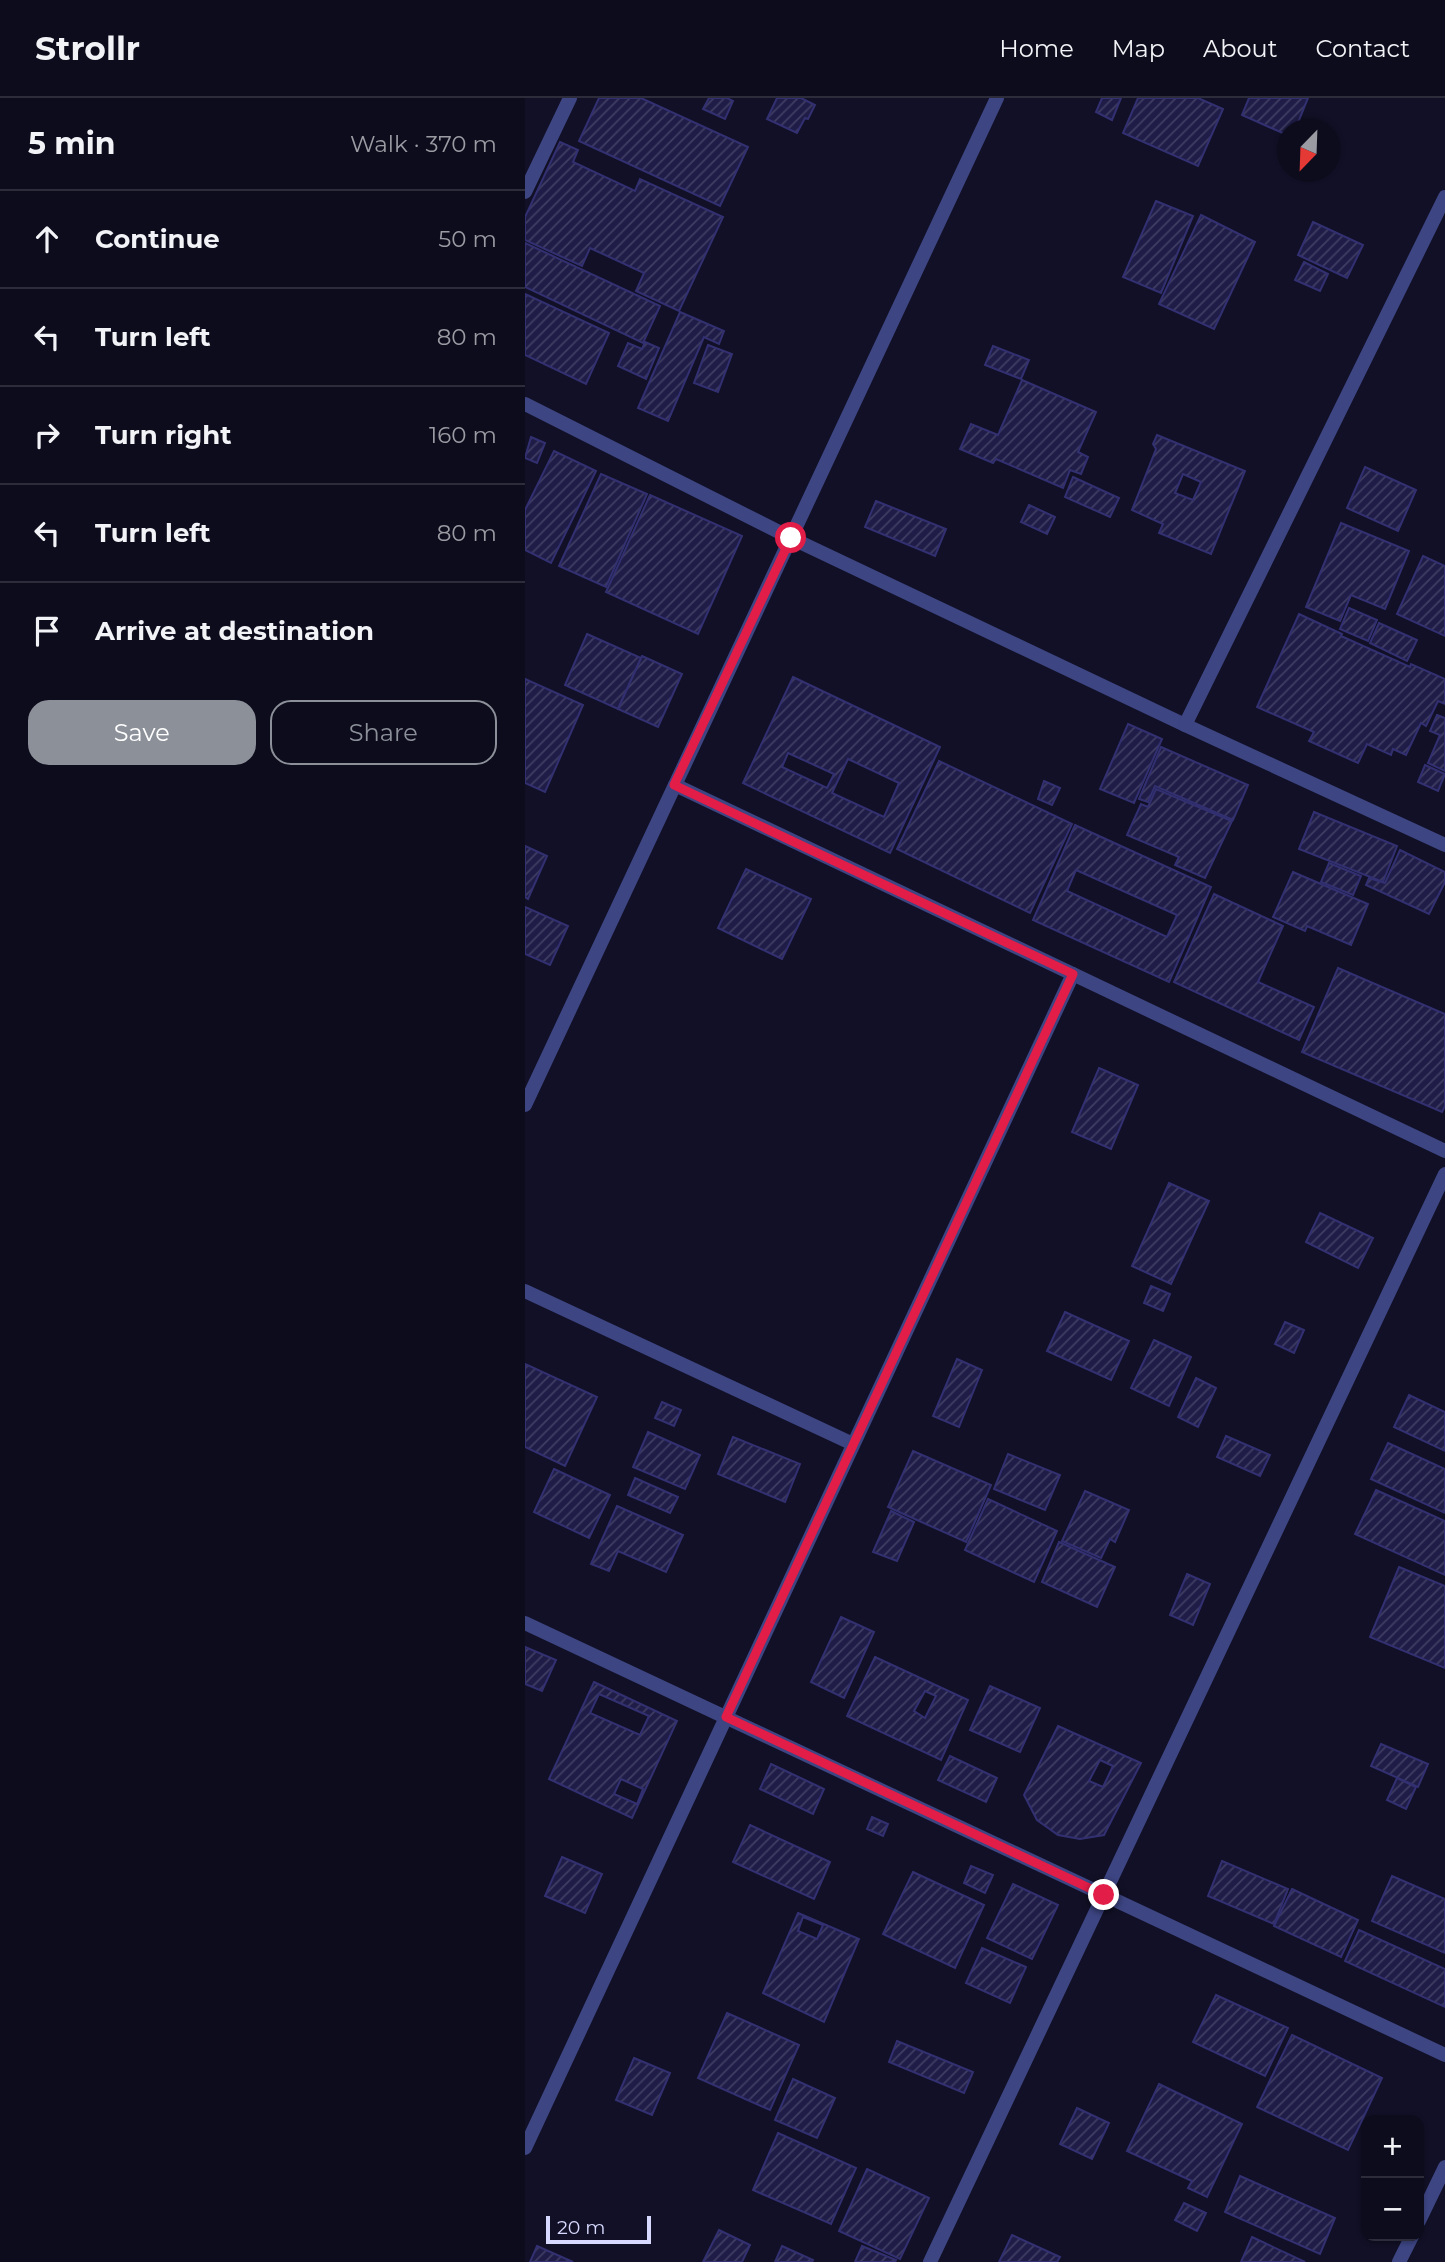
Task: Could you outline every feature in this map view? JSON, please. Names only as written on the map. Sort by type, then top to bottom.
[{"type":"street","points":[[525,192],[570,98]]},
{"type":"street","points":[[525,1105],[997,98]]},
{"type":"street","points":[[1185,725],[1445,197]]},
{"type":"street","points":[[525,404],[791,538],[1445,845]]},
{"type":"street","points":[[674,785],[1445,1151]]},
{"type":"street","points":[[525,2148],[1073,974]]},
{"type":"street","points":[[930,2262],[1445,1174]]},
{"type":"street","points":[[525,1291],[853,1444]]},
{"type":"street","points":[[525,1623],[1445,2055]]},
{"type":"street","points":[[1424,2211],[1445,2167]]},
{"type":"street","points":[[1399,2262],[1410,2241]]},
{"type":"building","points":[[599,98],[641,98],[748,147],[720,206],[579,141]]},
{"type":"building","points":[[709,98],[727,98],[733,101],[725,119],[703,109]]},
{"type":"building","points":[[777,98],[801,98],[815,105],[797,133],[767,119]]},
{"type":"building","points":[[1102,98],[1121,98],[1112,120],[1096,112]]},
{"type":"building","points":[[1138,98],[1198,98],[1223,109],[1198,166],[1123,133]]},
{"type":"building","points":[[1249,98],[1308,98],[1299,119],[1277,119],[1277,131],[1242,115]]},
{"type":"building","points":[[560,142],[578,150],[573,162],[635,191],[640,179],[723,217],[679,311],[636,291],[644,273],[590,248],[582,266],[525,240],[525,217]]},
{"type":"building","points":[[1156,201],[1193,216],[1161,293],[1123,277]]},
{"type":"building","points":[[1201,215],[1255,242],[1214,329],[1159,304]]},
{"type":"building","points":[[1313,222],[1363,245],[1347,278],[1298,255]]},
{"type":"building","points":[[525,243],[660,306],[643,343],[525,287]]},
{"type":"building","points":[[1304,262],[1328,274],[1320,291],[1295,280]]},
{"type":"building","points":[[525,294],[609,333],[586,384],[525,355]]},
{"type":"building","points":[[680,312],[724,331],[719,344],[704,337],[668,421],[638,408]]},
{"type":"building","points":[[645,342],[659,348],[646,379],[618,366],[628,343],[642,349]]},
{"type":"building","points":[[708,345],[732,354],[718,392],[694,383]]},
{"type":"building","points":[[993,346],[1029,360],[1021,379],[985,365]]},
{"type":"building","points":[[1022,380],[1096,412],[1078,452],[1088,457],[1081,474],[1070,470],[1063,488],[996,459],[993,463],[960,449],[971,424],[998,435]]},
{"type":"building","points":[[1157,435],[1245,471],[1211,554],[1159,533],[1163,524],[1132,510],[1156,449],[1153,444]],"holes":[[[1183,474],[1201,482],[1193,500],[1175,493]]]},
{"type":"building","points":[[531,437],[545,443],[537,463],[525,458]]},
{"type":"building","points":[[554,451],[596,471],[551,563],[525,550],[525,510]]},
{"type":"building","points":[[1365,467],[1416,490],[1398,531],[1347,508]]},
{"type":"building","points":[[601,474],[647,494],[606,587],[559,566]]},
{"type":"building","points":[[1073,477],[1119,498],[1110,517],[1065,497]]},
{"type":"building","points":[[650,495],[742,536],[698,634],[606,592]]},
{"type":"building","points":[[876,501],[946,529],[935,556],[865,527]]},
{"type":"building","points":[[1029,505],[1055,517],[1047,534],[1021,522]]},
{"type":"building","points":[[1341,523],[1409,551],[1385,609],[1351,595],[1340,621],[1306,607]]},
{"type":"building","points":[[1423,556],[1445,566],[1445,636],[1397,614]]},
{"type":"building","points":[[1349,608],[1377,620],[1368,641],[1340,629]]},
{"type":"building","points":[[1299,614],[1410,667],[1411,664],[1445,679],[1445,704],[1438,701],[1426,726],[1421,723],[1406,755],[1393,749],[1391,755],[1367,744],[1358,763],[1309,741],[1314,732],[1257,707]]},
{"type":"building","points":[[1379,623],[1417,640],[1407,661],[1370,643]]},
{"type":"building","points":[[587,634],[641,658],[618,709],[565,685]]},
{"type":"building","points":[[642,656],[682,674],[658,727],[618,709]]},
{"type":"building","points":[[793,677],[940,747],[890,853],[743,783]],"holes":[[[788,753],[834,774],[827,788],[782,767]],[[848,759],[899,783],[884,817],[832,793]]]},
{"type":"building","points":[[525,679],[583,705],[545,792],[525,783]]},
{"type":"building","points":[[1437,715],[1445,718],[1445,771],[1428,763],[1440,735],[1430,731]]},
{"type":"building","points":[[1128,724],[1162,739],[1134,803],[1100,789]]},
{"type":"building","points":[[1161,747],[1248,785],[1233,820],[1155,786],[1148,802],[1139,799]]},
{"type":"building","points":[[939,761],[1072,824],[1030,913],[897,849]]},
{"type":"building","points":[[1425,765],[1445,774],[1438,791],[1418,782]]},
{"type":"building","points":[[1044,781],[1060,788],[1052,805],[1038,799]]},
{"type":"building","points":[[1156,789],[1232,821],[1205,878],[1175,865],[1179,857],[1127,835],[1141,804],[1148,807]]},
{"type":"building","points":[[1314,812],[1397,846],[1383,882],[1299,849]]},
{"type":"building","points":[[1075,825],[1211,887],[1169,982],[1033,920]],"holes":[[[1076,870],[1177,915],[1167,937],[1067,891]]]},
{"type":"building","points":[[525,846],[547,856],[528,899],[525,897]]},
{"type":"building","points":[[1400,850],[1445,872],[1445,882],[1429,914],[1366,885],[1369,878],[1385,883]]},
{"type":"building","points":[[1329,863],[1361,876],[1353,895],[1321,882]]},
{"type":"building","points":[[746,869],[811,899],[782,959],[718,928]]},
{"type":"building","points":[[1293,872],[1368,904],[1351,945],[1307,926],[1305,931],[1273,917]]},
{"type":"building","points":[[1214,894],[1283,926],[1258,982],[1314,1007],[1299,1040],[1174,982]]},
{"type":"building","points":[[525,907],[568,926],[550,965],[525,954]]},
{"type":"building","points":[[1338,968],[1445,1014],[1445,1106],[1442,1112],[1302,1052]]},
{"type":"building","points":[[1099,1068],[1138,1085],[1111,1149],[1072,1132]]},
{"type":"building","points":[[1169,1183],[1209,1201],[1171,1284],[1132,1266]]},
{"type":"building","points":[[1320,1213],[1373,1238],[1358,1268],[1306,1242]]},
{"type":"building","points":[[1151,1286],[1170,1294],[1163,1311],[1144,1303]]},
{"type":"building","points":[[1065,1312],[1129,1341],[1111,1380],[1047,1351]]},
{"type":"building","points":[[1285,1322],[1304,1330],[1294,1353],[1275,1344]]},
{"type":"building","points":[[1154,1340],[1191,1357],[1169,1406],[1131,1388]]},
{"type":"building","points":[[957,1359],[982,1370],[959,1427],[933,1416]]},
{"type":"building","points":[[525,1364],[597,1397],[565,1466],[525,1447]]},
{"type":"building","points":[[1196,1378],[1216,1388],[1198,1427],[1178,1417]]},
{"type":"building","points":[[1409,1395],[1445,1412],[1445,1451],[1394,1427]]},
{"type":"building","points":[[662,1402],[681,1410],[674,1426],[655,1418]]},
{"type":"building","points":[[648,1432],[700,1455],[685,1489],[633,1467]]},
{"type":"building","points":[[1226,1436],[1270,1455],[1260,1476],[1217,1457]]},
{"type":"building","points":[[733,1437],[800,1464],[785,1502],[718,1474]]},
{"type":"building","points":[[1388,1443],[1445,1469],[1445,1513],[1371,1479]]},
{"type":"building","points":[[913,1451],[991,1485],[966,1542],[888,1507]]},
{"type":"building","points":[[1008,1454],[1060,1475],[1045,1510],[994,1489]]},
{"type":"building","points":[[554,1469],[610,1495],[589,1538],[534,1512]]},
{"type":"building","points":[[635,1478],[678,1497],[670,1513],[628,1495]]},
{"type":"building","points":[[1376,1490],[1445,1521],[1445,1575],[1355,1534]]},
{"type":"building","points":[[1085,1491],[1129,1510],[1115,1542],[1110,1539],[1101,1558],[1062,1541]]},
{"type":"building","points":[[988,1499],[1057,1531],[1034,1582],[965,1550]]},
{"type":"building","points":[[617,1506],[683,1535],[666,1572],[618,1551],[609,1571],[591,1564]]},
{"type":"building","points":[[891,1511],[914,1522],[897,1561],[873,1552]]},
{"type":"building","points":[[1059,1542],[1115,1567],[1097,1607],[1042,1582]]},
{"type":"building","points":[[1399,1567],[1445,1586],[1445,1668],[1370,1637]]},
{"type":"building","points":[[1187,1574],[1210,1584],[1193,1625],[1170,1615]]},
{"type":"building","points":[[841,1617],[874,1632],[844,1698],[811,1682]]},
{"type":"building","points":[[525,1647],[556,1660],[542,1691],[525,1684]]},
{"type":"building","points":[[875,1657],[968,1700],[941,1760],[847,1716]],"holes":[[[925,1691],[936,1696],[925,1718],[914,1711]]]},
{"type":"building","points":[[594,1682],[677,1721],[632,1818],[549,1779]],"holes":[[[599,1694],[649,1716],[640,1735],[590,1713]],[[621,1779],[643,1789],[637,1804],[614,1794]]]},
{"type":"building","points":[[990,1686],[1040,1708],[1020,1752],[970,1730]]},
{"type":"building","points":[[1058,1726],[1141,1763],[1104,1835],[1080,1839],[1058,1835],[1037,1820],[1024,1795]],"holes":[[[1100,1760],[1113,1766],[1103,1787],[1089,1781]]]},
{"type":"building","points":[[1381,1744],[1428,1764],[1418,1787],[1371,1766]]},
{"type":"building","points":[[950,1756],[997,1778],[986,1802],[938,1780]]},
{"type":"building","points":[[771,1764],[824,1789],[813,1814],[760,1789]]},
{"type":"building","points":[[1397,1778],[1416,1787],[1406,1809],[1387,1800]]},
{"type":"building","points":[[872,1817],[888,1824],[883,1836],[867,1829]]},
{"type":"building","points":[[750,1825],[830,1862],[814,1899],[733,1862]]},
{"type":"building","points":[[562,1857],[602,1874],[585,1913],[545,1896]]},
{"type":"building","points":[[1222,1861],[1288,1889],[1274,1924],[1208,1896]]},
{"type":"building","points":[[971,1866],[993,1875],[985,1893],[964,1883]]},
{"type":"building","points":[[913,1872],[984,1905],[955,1968],[883,1934]]},
{"type":"building","points":[[1392,1876],[1445,1899],[1445,1953],[1372,1921]]},
{"type":"building","points":[[1013,1884],[1058,1905],[1032,1959],[987,1938]]},
{"type":"building","points":[[1292,1889],[1358,1920],[1341,1957],[1274,1926]]},
{"type":"building","points":[[798,1913],[859,1939],[824,2022],[763,1993]],"holes":[[[803,1917],[823,1925],[817,1939],[798,1931]]]},
{"type":"building","points":[[1359,1930],[1445,1969],[1445,2007],[1345,1961]]},
{"type":"building","points":[[982,1948],[1026,1967],[1010,2003],[966,1983]]},
{"type":"building","points":[[1216,1995],[1288,2028],[1265,2076],[1193,2042]]},
{"type":"building","points":[[727,2013],[799,2045],[770,2110],[698,2078]]},
{"type":"building","points":[[1292,2035],[1382,2078],[1365,2115],[1361,2115],[1361,2122],[1348,2150],[1257,2107]]},
{"type":"building","points":[[897,2041],[973,2072],[964,2093],[889,2062]]},
{"type":"building","points":[[634,2058],[670,2073],[652,2115],[616,2100]]},
{"type":"building","points":[[793,2079],[835,2098],[817,2138],[775,2120]]},
{"type":"building","points":[[1159,2084],[1242,2124],[1207,2197],[1188,2188],[1192,2181],[1127,2151]]},
{"type":"building","points":[[1077,2108],[1109,2123],[1092,2159],[1060,2144]]},
{"type":"building","points":[[778,2133],[856,2168],[831,2224],[753,2190]]},
{"type":"building","points":[[867,2169],[929,2198],[900,2259],[839,2231]]},
{"type":"building","points":[[1240,2176],[1335,2218],[1320,2254],[1225,2212]]},
{"type":"building","points":[[1184,2203],[1206,2213],[1197,2231],[1175,2220]]},
{"type":"building","points":[[719,2230],[750,2245],[742,2262],[703,2262]]},
{"type":"building","points":[[1012,2235],[1060,2257],[1057,2262],[999,2262]]},
{"type":"building","points":[[1252,2237],[1305,2262],[1241,2262]]},
{"type":"building","points":[[537,2246],[573,2262],[530,2262]]},
{"type":"building","points":[[782,2246],[813,2260],[775,2262]]},
{"type":"building","points":[[862,2246],[896,2260],[855,2262]]},
{"type":"route","points":[[791,538],[674,785],[1073,974],[726,1717],[1104,1895]]}]
